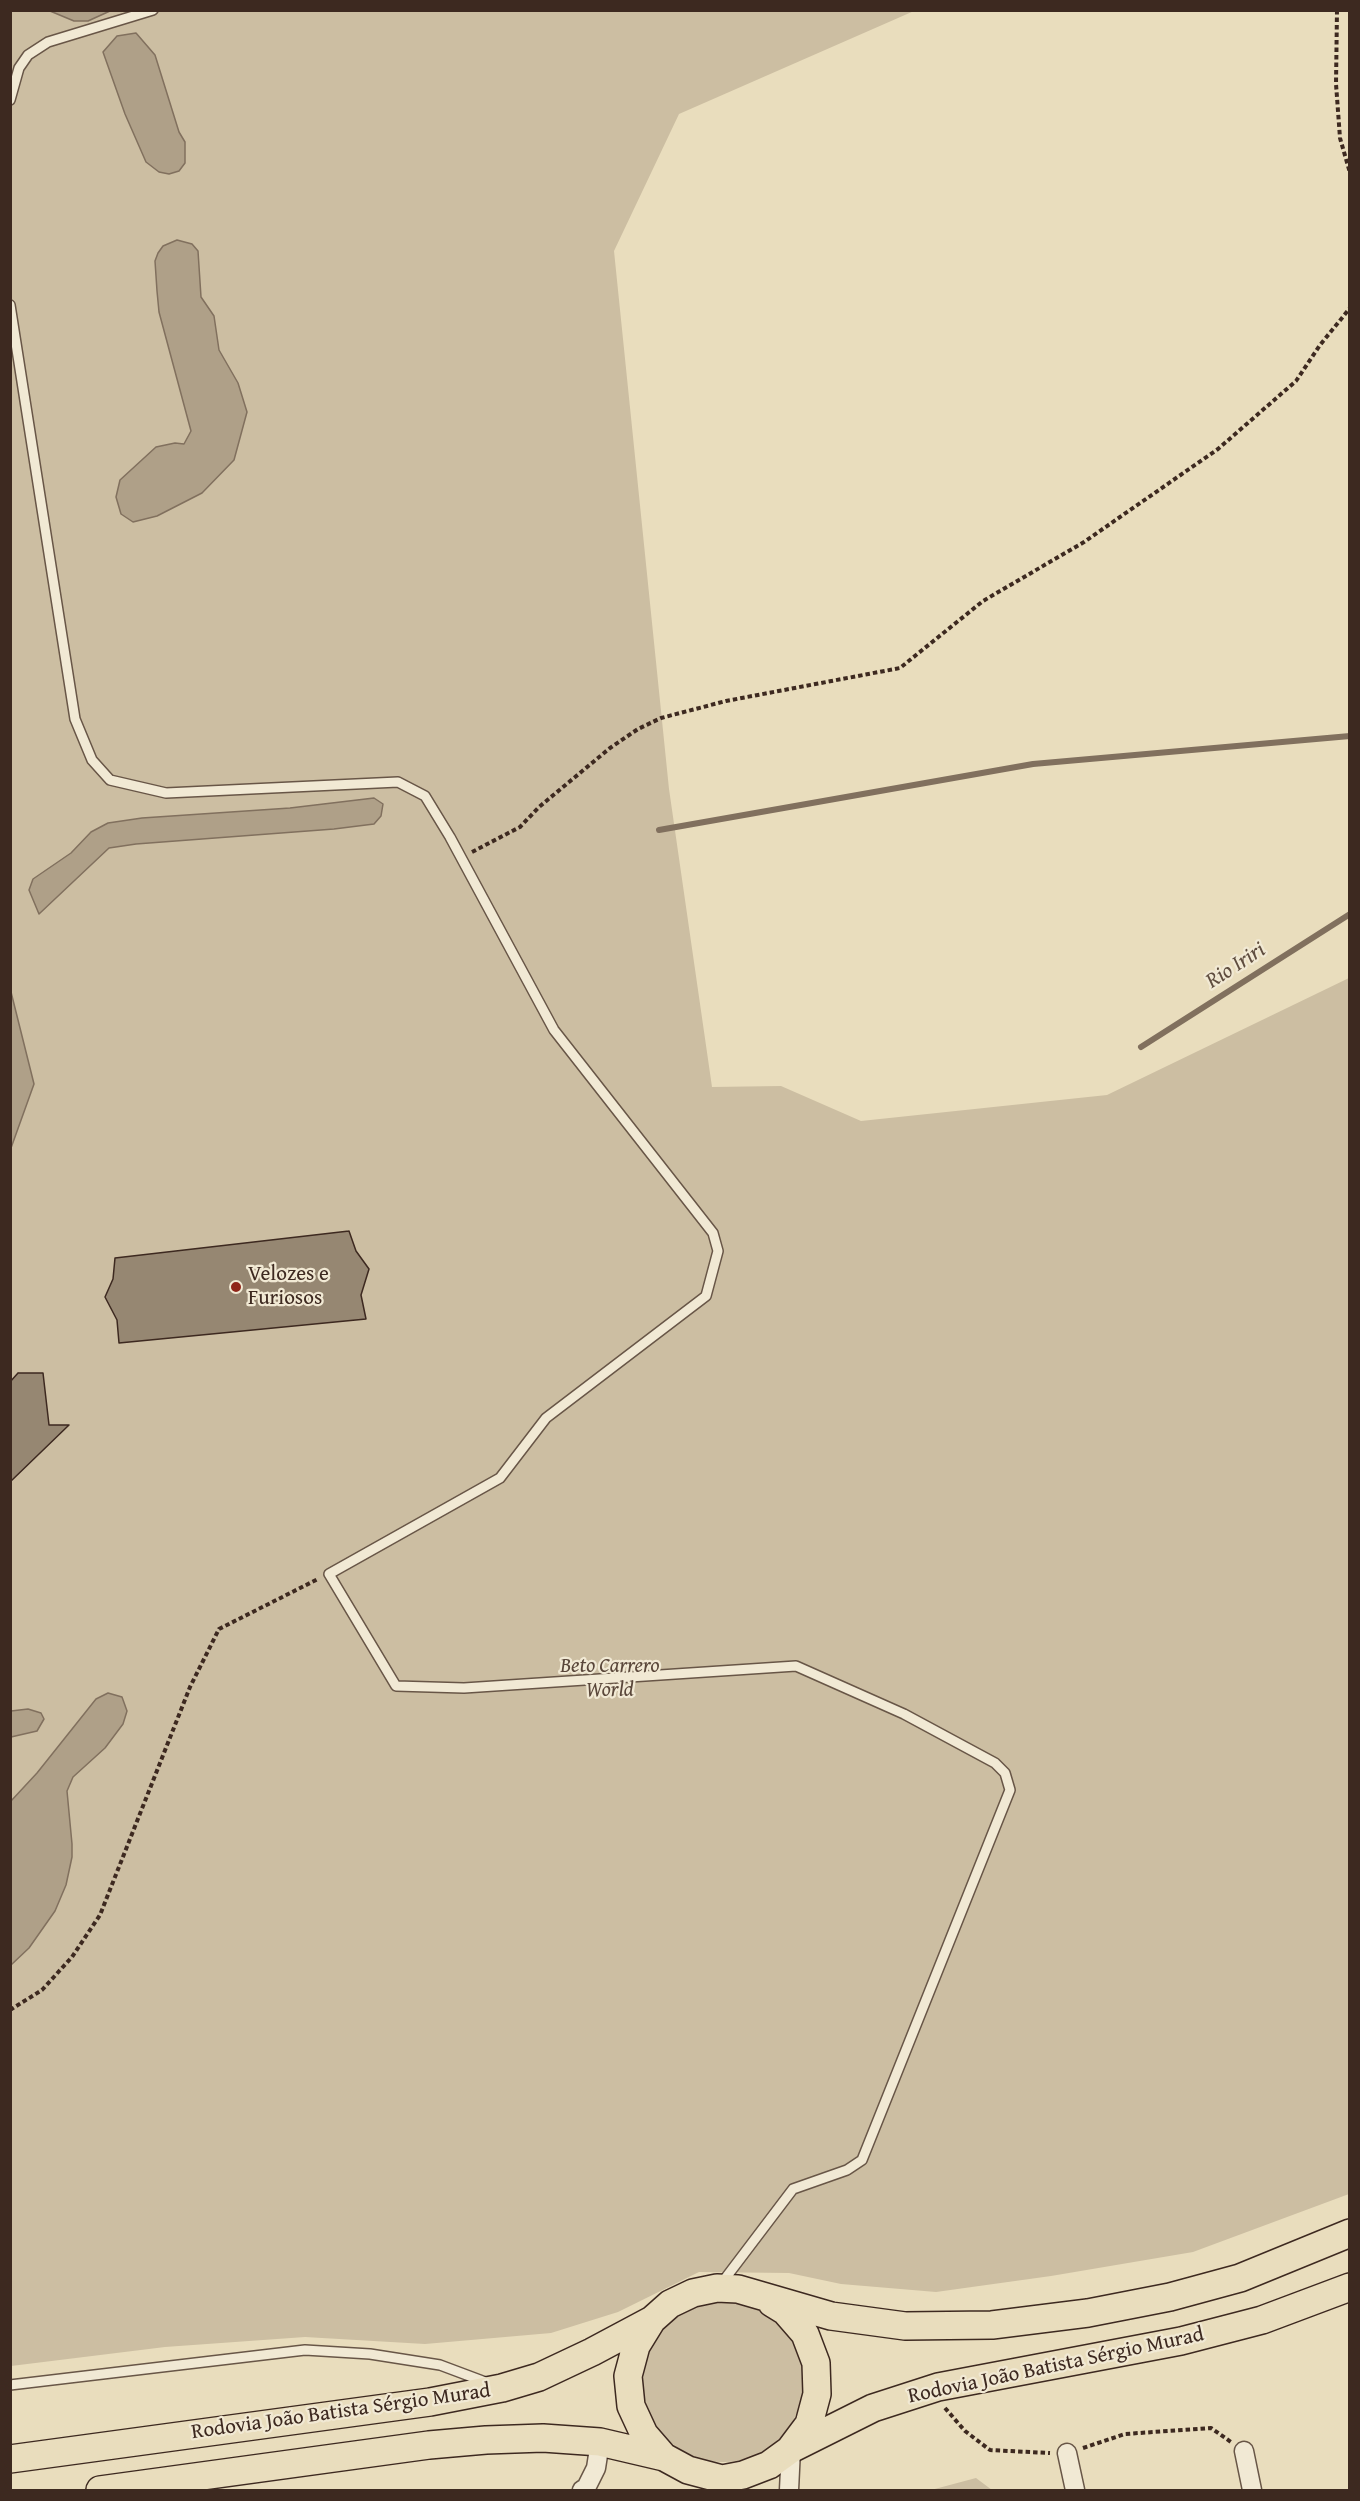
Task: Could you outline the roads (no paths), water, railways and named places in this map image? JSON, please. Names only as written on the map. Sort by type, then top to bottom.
[{"type":"main road","name":"Rodovia João Batista Sérgio Murad","points":[[10,2459],[430,2402],[502,2388],[539,2377],[652,2320],[678,2300],[693,2293],[717,2288],[738,2289],[831,2316],[905,2326],[992,2325],[1088,2313],[1170,2296],[1240,2278],[1350,2233]]},
{"type":"main road","name":"Rodovia João Batista Sérgio Murad","points":[[100,2490],[486,2440],[543,2438],[600,2442],[664,2457],[688,2470],[729,2485],[743,2475],[768,2465],[791,2449],[873,2408],[938,2387],[1181,2341],[1262,2320],[1350,2287]]},
{"type":"main road","points":[[759,2295],[792,2318],[805,2334],[816,2363],[818,2394],[809,2424],[791,2449]]},
{"type":"main road","points":[[652,2320],[636,2346],[628,2376],[632,2406],[644,2434],[664,2457]]},
{"type":"street","points":[[582,2490],[586,2488],[596,2468],[600,2442]]},
{"type":"street","points":[[789,2490],[791,2449]]},
{"type":"street","points":[[1244,2451],[1252,2490]]},
{"type":"street","points":[[1067,2453],[1075,2490]]},
{"type":"lane","points":[[10,100],[19,68],[28,55],[48,42],[153,10]]},
{"type":"lane","points":[[10,305],[75,719],[92,760],[110,780],[166,793],[398,782],[425,796],[554,1030],[713,1233],[718,1251],[706,1296],[546,1418],[500,1478],[329,1574],[396,1686],[464,1688],[796,1666],[904,1714],[995,1763],[1005,1773],[1010,1790],[862,2160],[847,2170],[793,2189],[717,2288]]},
{"type":"lane","points":[[10,2385],[304,2350],[370,2354],[440,2365],[502,2388]]},
{"type":"waterway","points":[[659,830],[1033,764],[1350,736]]},
{"type":"waterway","name":"Rio Iriri","points":[[1141,1047],[1350,914]]},
{"type":"place","name":"Velozes e Furiosos","points":[[236,1287]]},
{"type":"park label","name":"Beto Carrero World","points":[[610,1679]]}]
